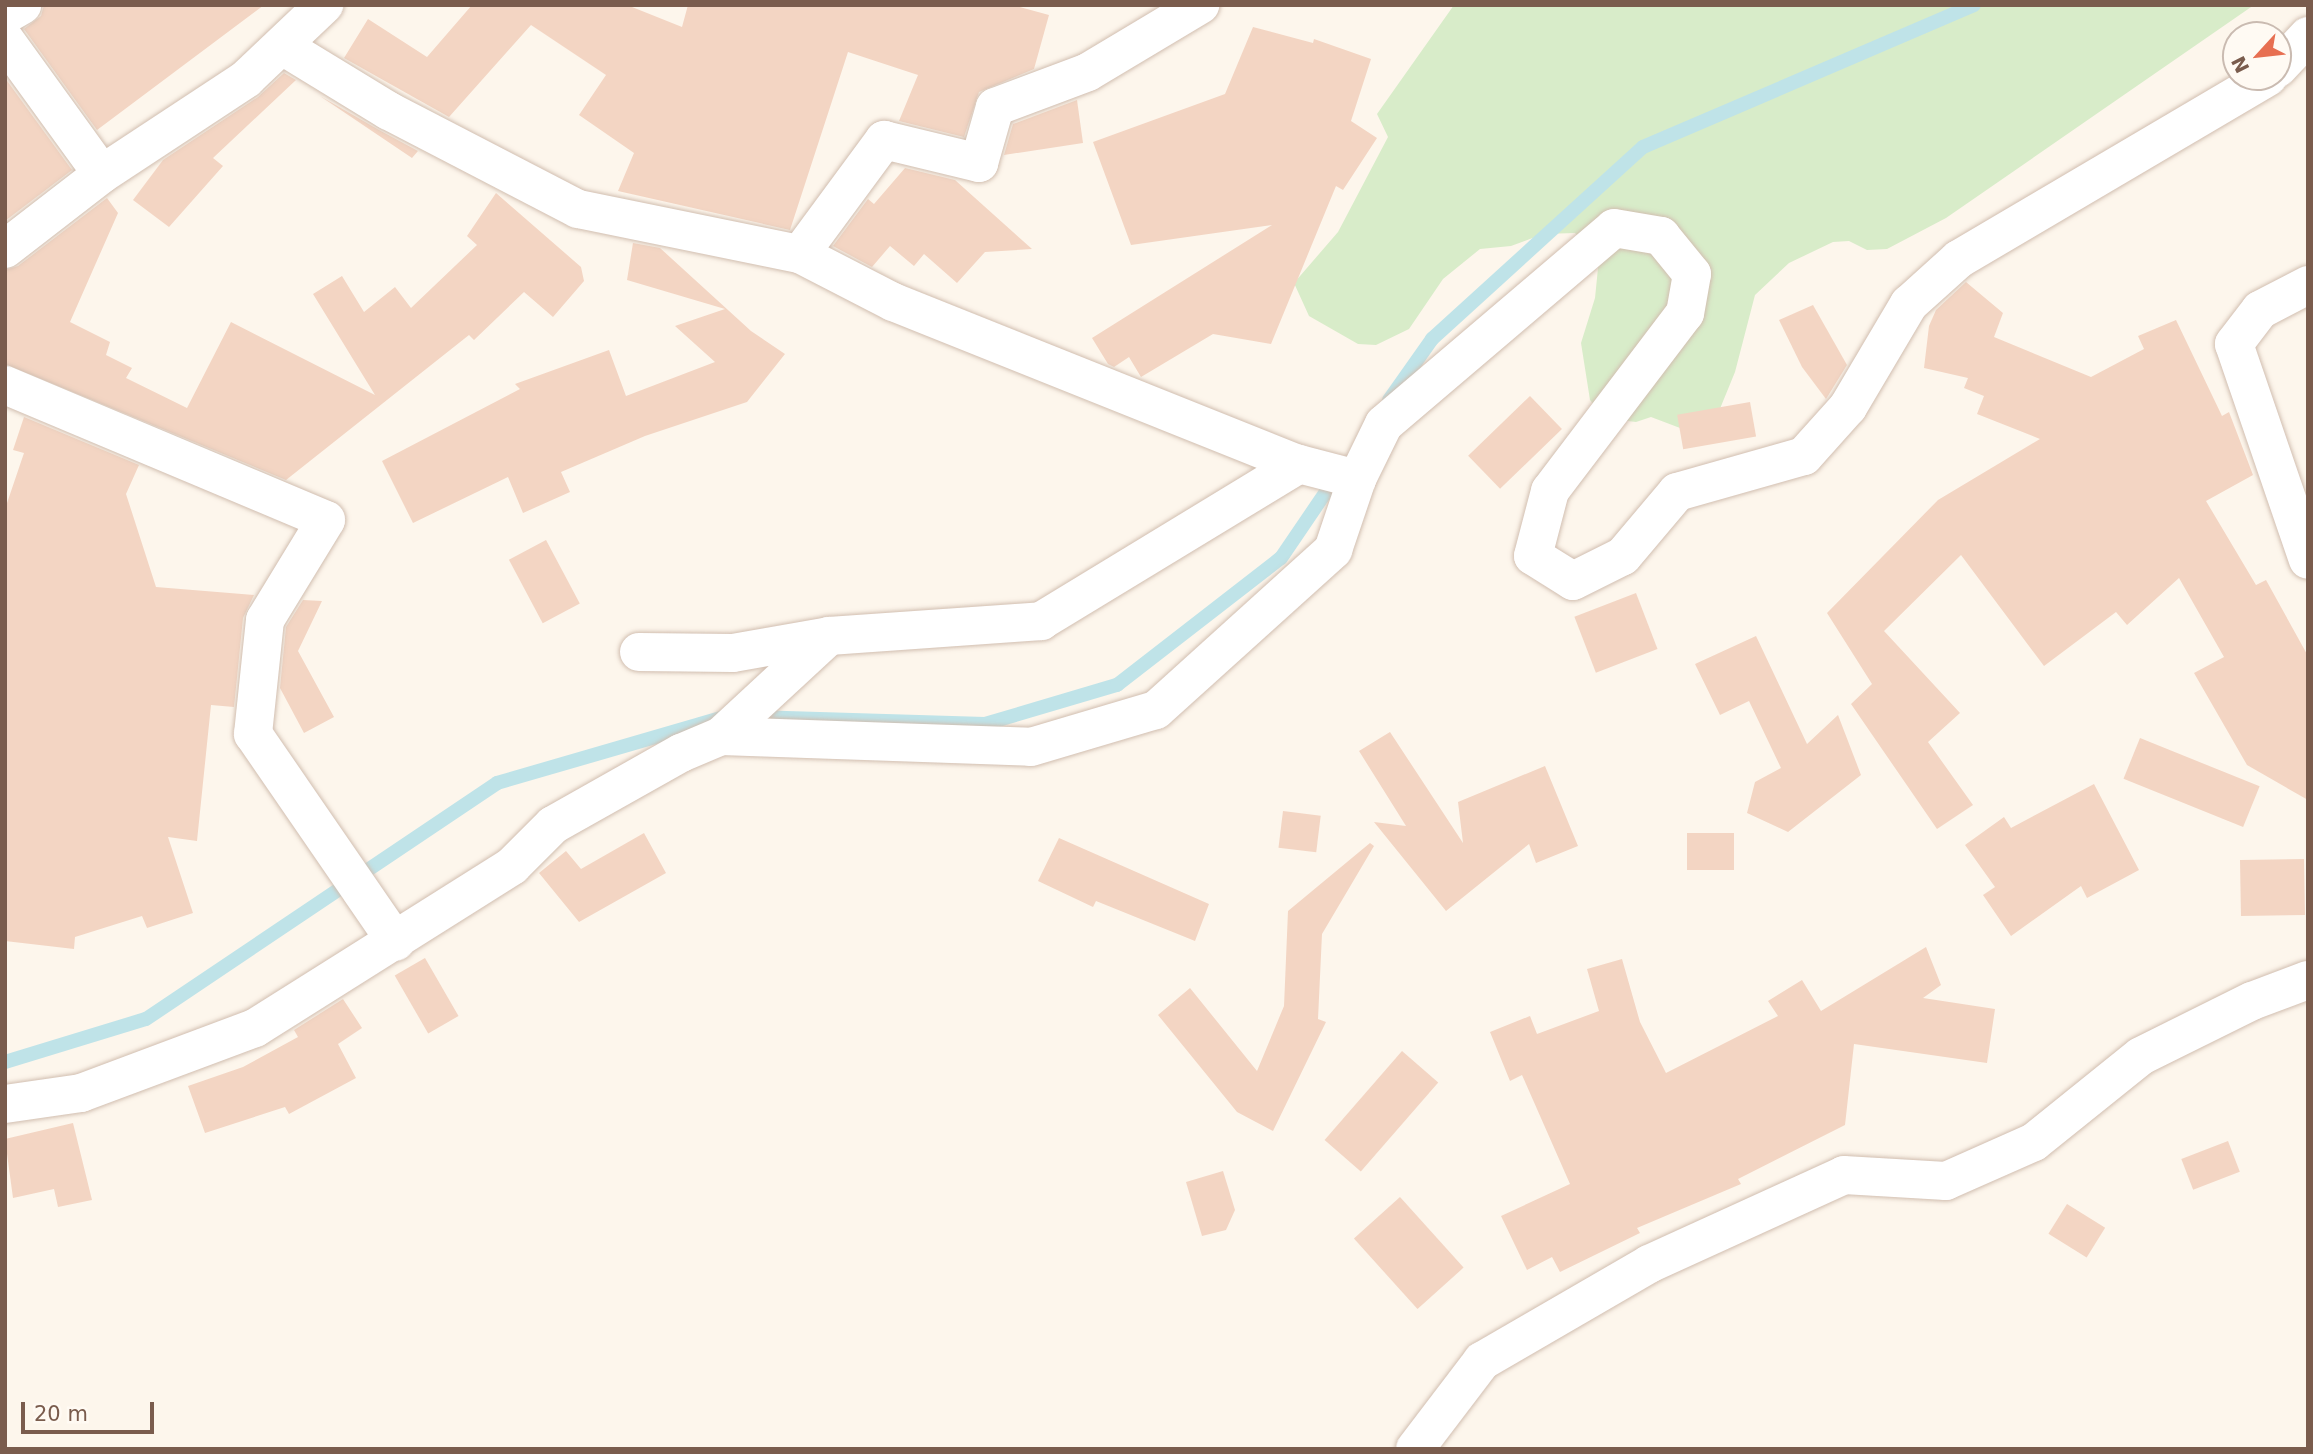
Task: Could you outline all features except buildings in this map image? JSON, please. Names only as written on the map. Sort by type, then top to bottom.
[{"type":"street","points":[[5,15],[22,5]]},
{"type":"street","points":[[5,249],[102,174],[246,79],[284,47],[324,5]]},
{"type":"street","points":[[800,254],[884,140],[979,163],[995,107],[1088,72],[1200,5]]},
{"type":"street","points":[[2292,53],[2308,36]]},
{"type":"street","points":[[5,40],[102,174]]},
{"type":"street","points":[[284,47],[389,111],[578,209],[800,254],[893,302],[1299,464],[1357,479]]},
{"type":"street","points":[[721,736],[1031,747],[1156,710],[1333,550],[1357,479],[1384,424],[1614,228],[1661,236],[1692,274],[1685,313],[1550,491],[1533,556],[1573,581],[1623,556],[1677,492],[1804,456],[1848,407],[1909,304],[1959,259],[2243,91]]},
{"type":"street","points":[[2308,285],[2260,310],[2234,344],[2308,559]]},
{"type":"street","points":[[5,385],[326,520],[265,620],[253,734],[396,942]]},
{"type":"street","points":[[639,652],[733,653],[829,636],[1041,621],[1299,464]]},
{"type":"street","points":[[5,1104],[81,1093],[255,1028],[396,942],[512,866],[552,825],[681,753],[721,736],[829,636]]},
{"type":"street","points":[[1415,1449],[1482,1361],[1649,1264],[1843,1175],[1946,1181],[2034,1142],[2141,1056],[2252,1001],[2308,980]]},
{"type":"green space","points":[[1454,5],[2254,5],[2231,21],[2222,21],[2222,27],[1946,218],[1887,249],[1867,250],[1849,241],[1833,242],[1789,263],[1755,295],[1735,372],[1717,416],[1688,431],[1651,417],[1636,422],[1601,414],[1590,400],[1581,343],[1595,298],[1599,258],[1575,233],[1543,234],[1511,246],[1480,249],[1443,279],[1409,329],[1376,345],[1358,344],[1309,316],[1294,283],[1338,232],[1388,137],[1377,114]]},
{"type":"waterway","points":[[1389,400],[1432,339],[1643,147],[1974,5]]},
{"type":"waterway","points":[[752,717],[985,724],[1117,685],[1281,558],[1336,477]]},
{"type":"waterway","points":[[5,1062],[146,1019],[497,783],[728,716]]}]
